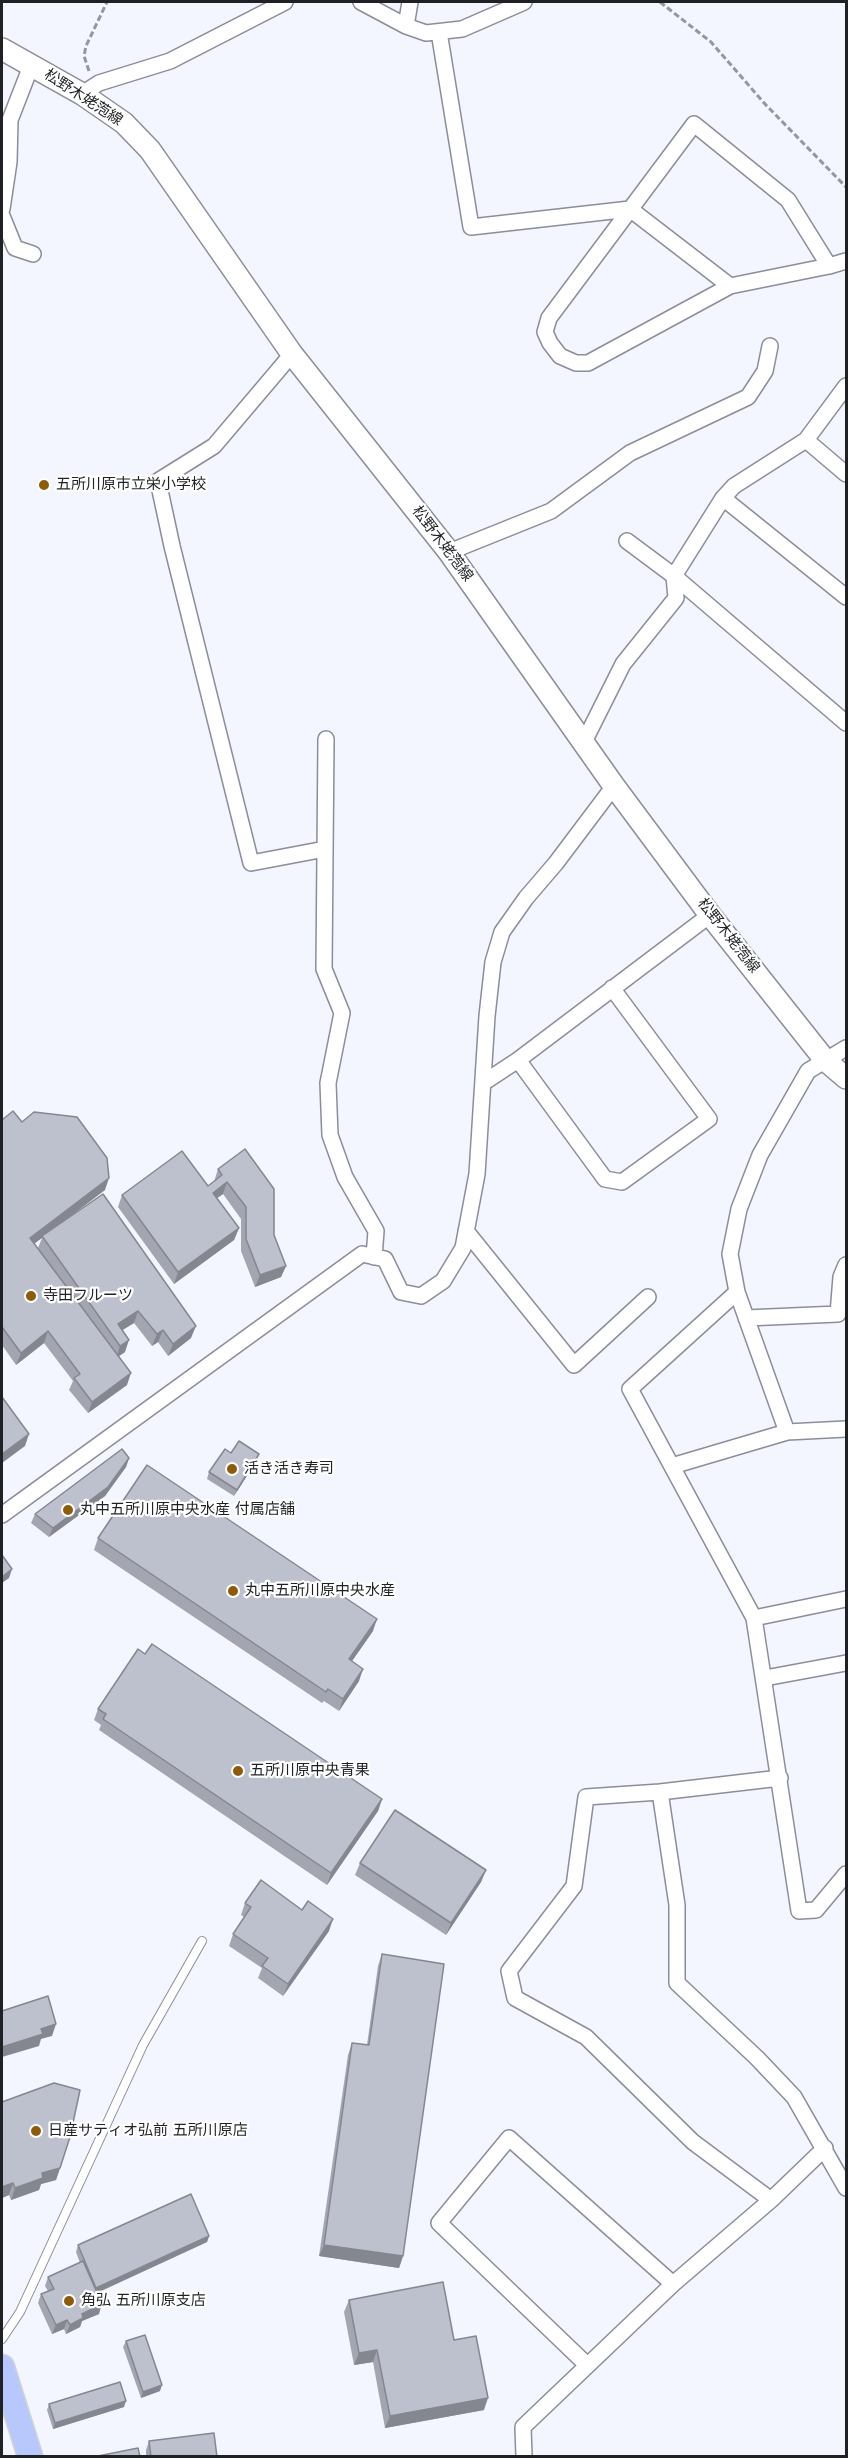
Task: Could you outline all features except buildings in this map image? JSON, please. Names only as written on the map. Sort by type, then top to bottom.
[{"type":"highway","points":[[2,2367],[30,2457]]},
{"type":"main road","name":"松野木姥萢線","points":[[2,49],[31,66],[90,88],[150,150],[292,354],[449,552],[614,786],[710,915],[825,1060],[846,1078]]},
{"type":"street","points":[[90,88],[170,61],[285,2]]},
{"type":"street","points":[[360,2],[406,26],[426,33],[462,29],[524,2]]},
{"type":"street","points":[[406,26],[410,2]]},
{"type":"street","points":[[439,32],[471,227],[630,209],[730,286]]},
{"type":"street","points":[[2,209],[9,162],[10,120],[31,66]]},
{"type":"street","points":[[829,266],[788,200],[694,124],[549,318],[545,332],[560,356],[576,363],[588,363],[730,286],[829,266],[846,261]]},
{"type":"street","points":[[2,216],[15,248],[33,254]]},
{"type":"street","points":[[449,552],[551,511],[630,453],[748,397],[765,370],[770,346]]},
{"type":"street","points":[[292,354],[214,446],[158,481],[251,863],[326,849]]},
{"type":"street","points":[[584,742],[623,664],[676,597],[674,576],[723,498],[734,486],[806,440],[846,386]]},
{"type":"street","points":[[806,440],[846,474]]},
{"type":"street","points":[[723,498],[846,597]]},
{"type":"street","points":[[627,541],[674,576],[846,723]]},
{"type":"street","points":[[326,740],[324,969],[342,1013],[328,1083],[330,1135],[345,1177],[376,1231],[374,1257]]},
{"type":"street","points":[[2,1515],[362,1254],[385,1259],[402,1292],[421,1296],[444,1281],[463,1248],[477,1174],[493,962],[502,932],[526,897],[556,863],[614,786]]},
{"type":"street","points":[[483,1083],[518,1060],[710,915]]},
{"type":"street","points":[[518,1060],[605,1179],[622,1182],[709,1119],[612,988]]},
{"type":"street","points":[[787,1432],[737,1292],[730,1254],[739,1209],[760,1155],[808,1071],[846,1048]]},
{"type":"street","points":[[466,1231],[574,1365],[648,1297]]},
{"type":"street","points":[[746,1318],[838,1314],[841,1277],[846,1265]]},
{"type":"street","points":[[737,1292],[630,1389],[754,1618],[799,1911],[816,1910],[846,1874]]},
{"type":"street","points":[[672,1466],[787,1432],[846,1429]]},
{"type":"street","points":[[754,1618],[846,1599]]},
{"type":"street","points":[[765,1678],[846,1663]]},
{"type":"street","points":[[771,2200],[693,2142],[586,2037],[515,1998],[509,1971],[574,1886],[586,1797],[660,1792],[780,1778]]},
{"type":"street","points":[[660,1792],[677,1905],[677,1983],[757,2058],[794,2097],[846,2188]]},
{"type":"street","points":[[587,2365],[439,2223],[509,2138],[673,2284]]},
{"type":"street","points":[[524,2457],[523,2427],[673,2284],[771,2200],[825,2148]]},
{"type":"lane","points":[[2,2339],[21,2312],[143,2045],[202,1941]]},
{"type":"path","points":[[90,88],[84,56],[92,32],[107,2]]},
{"type":"path","points":[[660,2],[711,42],[765,104],[846,187]]},
{"type":"place","name":"五所川原市立栄小学校","points":[[44,485]]},
{"type":"place","name":"寺田フルーツ","points":[[31,1296]]},
{"type":"place","name":"活き活き寿司","points":[[232,1469]]},
{"type":"place","name":"丸中五所川原中央水産 付属店舗","points":[[68,1510]]},
{"type":"place","name":"丸中五所川原中央水産","points":[[233,1591]]},
{"type":"place","name":"五所川原中央青果","points":[[238,1771]]},
{"type":"place","name":"日産サティオ弘前 五所川原店","points":[[36,2131]]},
{"type":"place","name":"角弘 五所川原支店","points":[[69,2301]]}]
